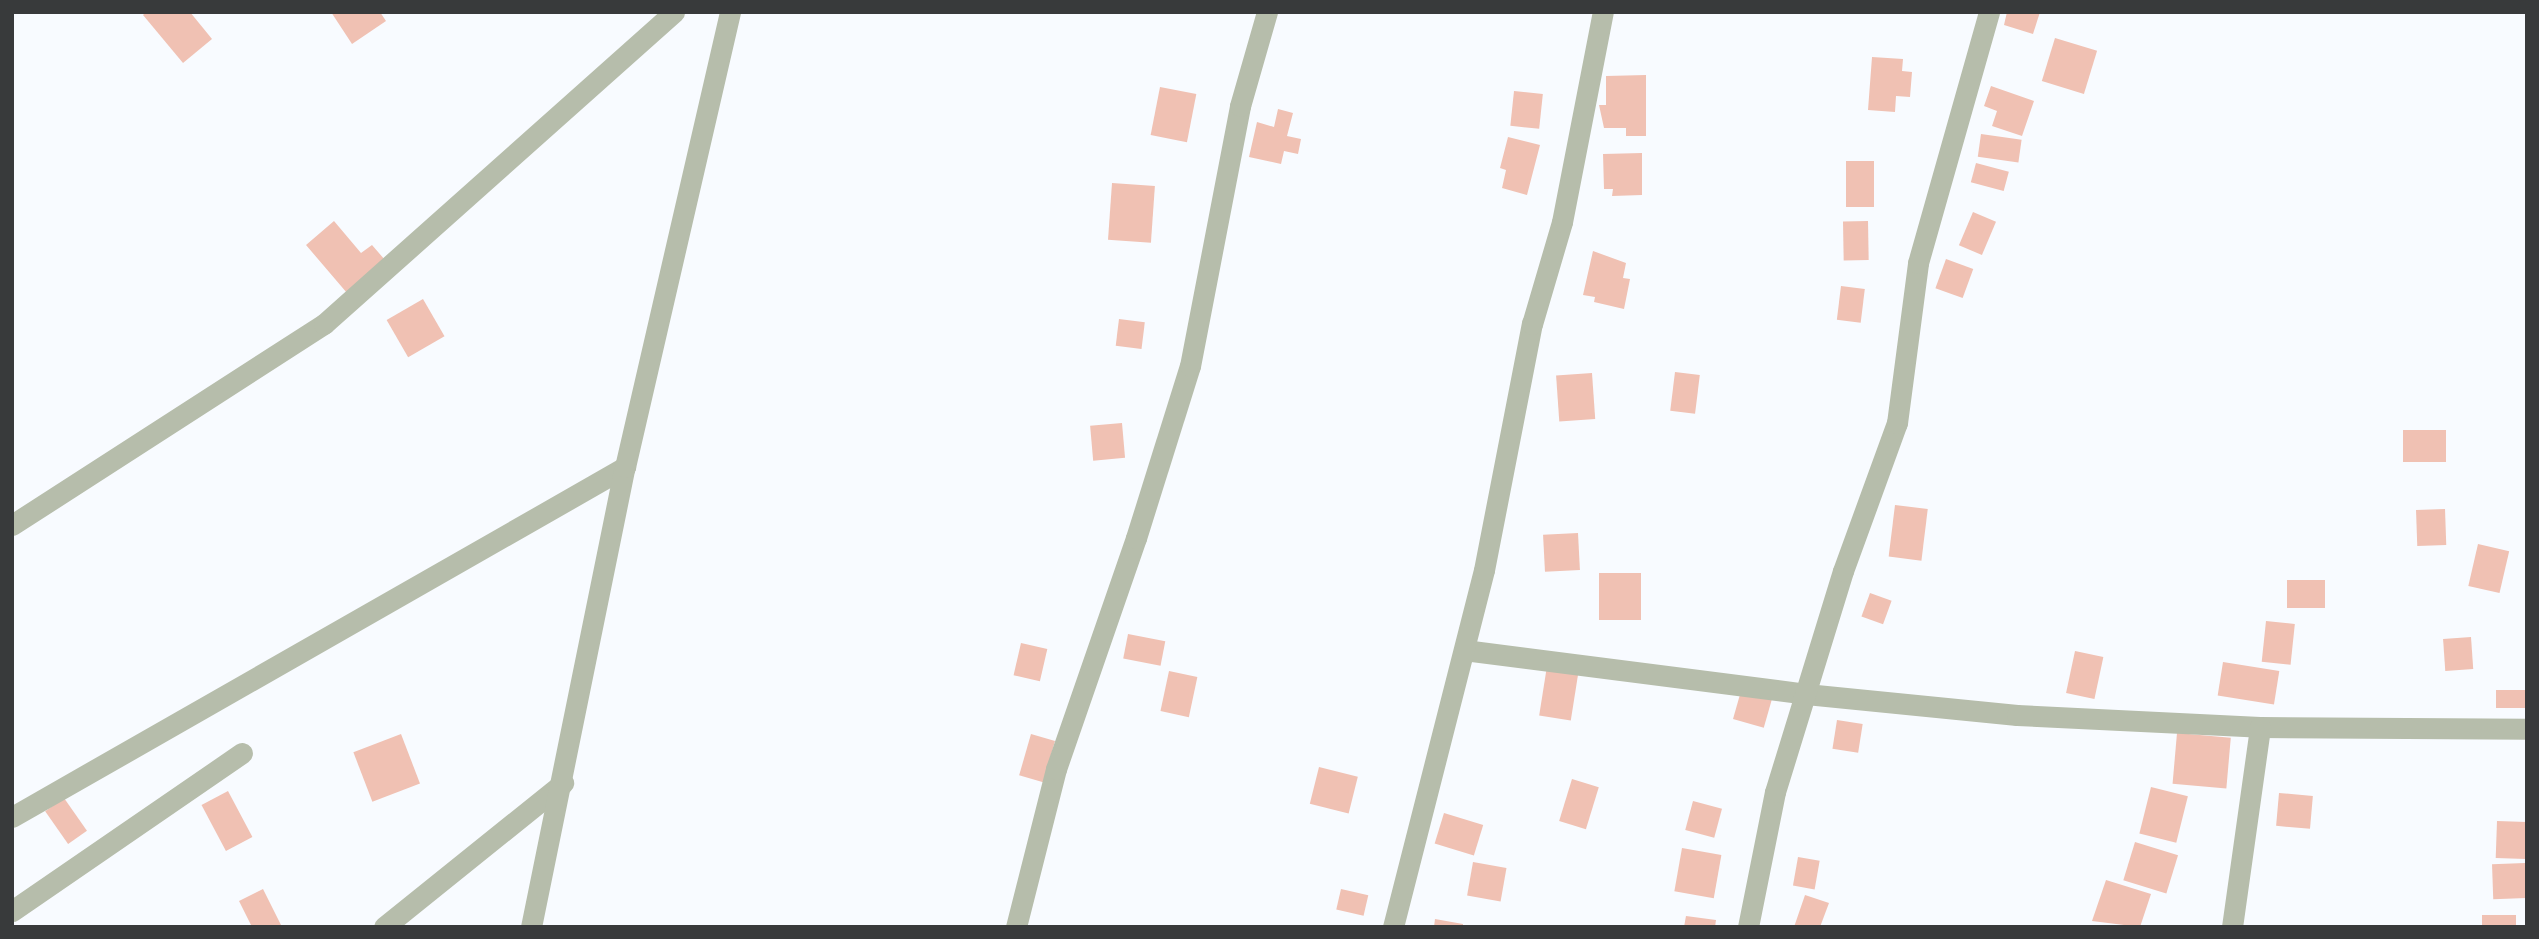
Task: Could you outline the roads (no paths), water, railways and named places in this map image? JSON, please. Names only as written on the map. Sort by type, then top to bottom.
[{"type":"street","points":[[12,525],[324,324],[674,12]]},
{"type":"street","points":[[531,927],[563,783],[625,467],[730,12]]},
{"type":"street","points":[[1016,927],[1056,769],[1136,538],[1190,366],[1240,106],[1267,12]]},
{"type":"street","points":[[1393,927],[1464,650],[1532,324],[1562,222],[1603,12]]},
{"type":"street","points":[[1748,927],[1775,792],[1843,571],[1897,424],[1918,263],[1989,12]]},
{"type":"street","points":[[12,817],[625,467]]},
{"type":"street","points":[[1464,650],[1806,694],[2017,715],[2260,727],[2527,729]]},
{"type":"street","points":[[2232,927],[2260,727]]},
{"type":"street","points":[[12,911],[242,753]]},
{"type":"street","points":[[384,927],[563,783]]}]
